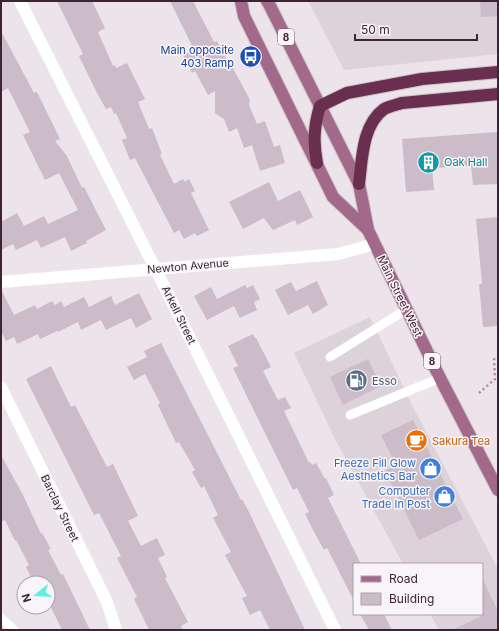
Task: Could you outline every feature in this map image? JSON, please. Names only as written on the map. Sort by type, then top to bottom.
[{"type":"highway","points":[[317,163],[314,146],[315,123],[320,106],[347,93],[422,79],[498,72]]},
{"type":"highway","points":[[359,184],[364,148],[369,129],[384,110],[402,103],[498,94]]},
{"type":"main road","name":"Main Street West","points":[[241,1],[244,16],[333,197],[368,230]]},
{"type":"main road","name":"Main Street West","points":[[267,1],[359,184],[368,230],[440,378],[498,490]]},
{"type":"street","name":"Arkell Street","points":[[20,1],[335,630]]},
{"type":"street","name":"Newton Avenue","points":[[1,282],[155,268],[338,254],[375,244]]},
{"type":"street","name":"Barclay Street","points":[[1,387],[107,602],[116,630]]},
{"type":"lane","points":[[330,357],[407,309]]},
{"type":"lane","points":[[350,415],[440,378]]},
{"type":"lane","points":[[1,618],[14,630]]},
{"type":"path","points":[[479,393],[495,379],[494,357]]},
{"type":"shaded area","points":[[308,1],[498,1],[498,54],[344,70]]},
{"type":"shaded area","points":[[370,317],[412,405],[498,569],[498,630],[439,630],[431,615],[483,615],[483,563],[402,563],[336,441],[294,353]]},
{"type":"building","points":[[57,1],[92,1],[105,28],[98,32],[113,66],[115,65],[116,68],[127,63],[145,99],[138,102],[149,129],[152,128],[162,154],[160,155],[174,184],[183,179],[185,182],[189,179],[195,191],[191,193],[209,230],[197,236],[195,233],[184,239],[179,230],[174,233],[135,158],[130,160],[122,140],[127,138],[116,113],[114,114],[111,107],[106,109],[97,93],[79,56],[83,54]]},
{"type":"building","points":[[170,1],[193,1],[214,42],[217,41],[248,96],[250,100],[249,105],[257,124],[265,121],[274,147],[280,145],[285,163],[260,171],[252,145],[244,148],[237,128],[229,132],[224,119],[215,113],[215,91],[208,95],[195,71],[192,73],[183,55],[194,50]]},
{"type":"building","points":[[480,1],[498,1],[498,16],[481,17]]},
{"type":"building","points":[[1,31],[34,93],[37,92],[60,139],[55,141],[67,156],[82,188],[84,187],[106,230],[86,241],[87,243],[71,251],[65,237],[41,248],[37,240],[16,250],[13,244],[1,250],[1,222],[17,213],[24,226],[44,216],[48,224],[78,210],[59,173],[45,180],[23,135],[30,132],[8,88],[1,92]]},
{"type":"building","name":"Oak Hall","points":[[497,132],[498,184],[473,185],[471,166],[432,168],[434,190],[406,192],[402,139]]},
{"type":"building","points":[[269,182],[278,201],[300,190],[313,217],[297,225],[295,220],[273,230],[264,218],[243,229],[229,202]]},
{"type":"building","points":[[498,217],[498,326],[483,327],[479,284],[482,284],[476,219]]},
{"type":"building","points":[[317,281],[328,305],[313,314],[308,305],[288,315],[275,290],[291,282],[296,291]]},
{"type":"building","points":[[245,285],[247,288],[253,285],[260,299],[254,302],[257,310],[240,318],[234,306],[207,320],[194,296],[211,287],[217,299]]},
{"type":"building","points":[[1,289],[14,315],[35,305],[37,309],[52,301],[55,305],[61,301],[64,307],[84,297],[89,307],[111,296],[115,305],[139,293],[152,319],[136,328],[131,318],[106,330],[101,320],[81,330],[78,322],[40,339],[38,334],[17,344],[14,337],[6,341],[1,331]]},
{"type":"building","points":[[253,334],[256,338],[271,367],[263,371],[278,400],[285,397],[291,408],[284,411],[309,463],[310,462],[312,465],[316,463],[325,479],[326,478],[334,495],[328,498],[360,563],[353,563],[353,599],[327,548],[324,550],[313,530],[305,514],[309,512],[297,488],[293,490],[233,368],[238,366],[228,346]]},
{"type":"building","points":[[161,343],[241,500],[242,499],[249,512],[305,630],[270,630],[260,610],[250,615],[242,598],[247,596],[225,555],[231,552],[213,518],[218,515],[204,486],[201,488],[192,472],[195,470],[179,442],[176,443],[158,405],[160,403],[145,374],[134,380],[127,367],[147,357],[144,351]]},
{"type":"building","points":[[368,359],[381,386],[343,405],[330,377]]},
{"type":"building","points":[[51,366],[71,407],[75,405],[107,467],[113,464],[138,516],[128,521],[141,546],[157,538],[165,555],[158,558],[167,577],[165,578],[188,622],[181,626],[183,630],[149,630],[134,599],[137,597],[117,558],[121,556],[99,513],[94,515],[26,379]]},
{"type":"building","points":[[413,420],[463,519],[419,540],[385,471],[396,465],[381,435]]},
{"type":"building","points":[[1,455],[23,495],[41,534],[42,533],[51,549],[48,550],[61,575],[63,574],[90,630],[62,630],[55,615],[56,615],[56,575],[30,575],[26,567],[29,565],[16,540],[15,541],[5,520],[1,522]]},
{"type":"building","points":[[483,579],[498,612],[498,630],[452,630],[482,616]]},
{"type":"building","points":[[361,615],[384,615],[392,630],[369,630]]},
{"type":"place","name":"Main opposite 403 Ramp","points":[[250,56]]},
{"type":"place","name":"Oak Hall","points":[[429,162]]},
{"type":"place","name":"Esso","points":[[357,381]]},
{"type":"place","name":"Sakura Tea","points":[[417,441]]},
{"type":"place","name":"Freeze Fill Glow Aesthetics Bar","points":[[431,469]]},
{"type":"place","name":"Computer Trade In Post","points":[[445,497]]}]
